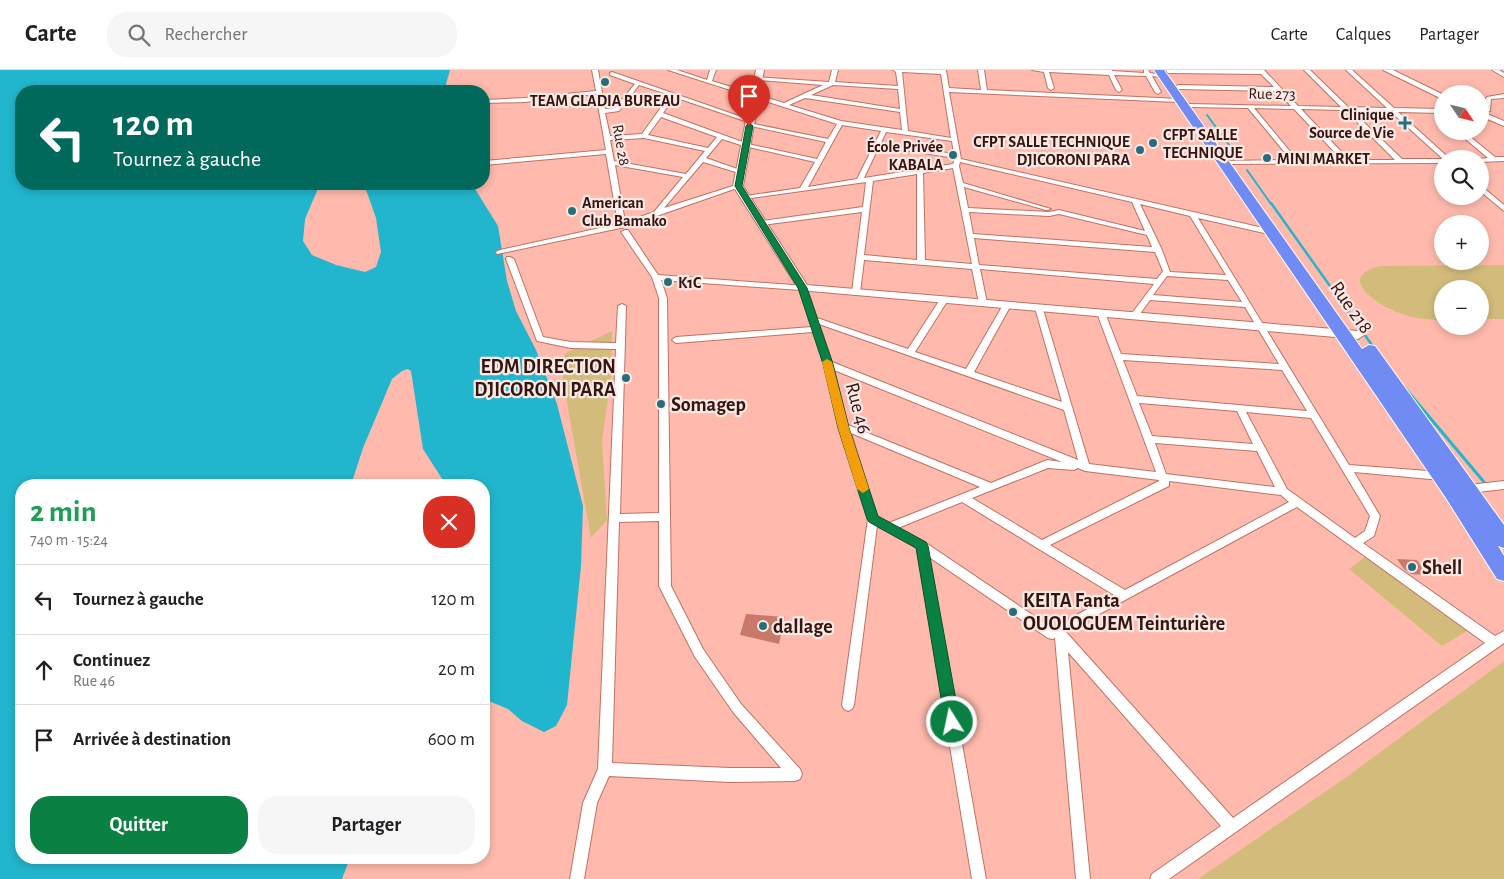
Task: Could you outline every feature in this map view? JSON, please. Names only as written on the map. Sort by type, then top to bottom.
[{"type":"highway","name":"Rue 218","points":[[1158,72],[1191,105],[1273,233],[1351,335]]},
{"type":"highway","name":"Rue 218","points":[[1178,93],[1351,335],[1504,573]]},
{"type":"highway","points":[[1351,335],[1469,489],[1504,540]]},
{"type":"street","name":"Rue 28","points":[[595,70],[623,228]]},
{"type":"street","points":[[596,78],[624,70]]},
{"type":"street","points":[[671,70],[685,72],[755,98],[840,123],[955,140]]},
{"type":"street","points":[[709,82],[713,70]]},
{"type":"street","points":[[783,106],[831,84],[835,70]]},
{"type":"street","points":[[905,133],[898,70],[943,72],[955,140],[960,184],[983,303]]},
{"type":"street","points":[[981,70],[984,91]]},
{"type":"street","points":[[1035,70],[1262,71],[1346,162]]},
{"type":"street","points":[[1046,70],[1051,88]]},
{"type":"street","points":[[1307,70],[1400,161]]},
{"type":"street","points":[[1349,70],[1437,150]]},
{"type":"street","points":[[1387,70],[1434,91]]},
{"type":"street","points":[[1395,70],[1434,90]]},
{"type":"street","points":[[1495,70],[1504,75]]},
{"type":"street","points":[[1110,71],[1119,90]]},
{"type":"street","points":[[1158,72],[1158,92]]},
{"type":"street","points":[[612,74],[750,123],[830,141]]},
{"type":"street","points":[[500,252],[623,228],[656,213],[738,186],[759,74],[831,84],[901,88]]},
{"type":"street","points":[[602,111],[617,110],[638,83]]},
{"type":"street","points":[[946,90],[1178,93],[1279,90]]},
{"type":"street","points":[[490,102],[599,92]]},
{"type":"street","points":[[644,136],[672,96]]},
{"type":"street","points":[[805,96],[903,112]]},
{"type":"street","points":[[1489,98],[1504,96]]},
{"type":"street","name":"Rue 273","points":[[1191,105],[1434,111]]},
{"type":"street","points":[[1250,107],[1296,163]]},
{"type":"street","points":[[658,114],[746,145],[819,161]]},
{"type":"street","points":[[1489,114],[1504,120]]},
{"type":"street","points":[[1489,116],[1504,124]]},
{"type":"street","points":[[804,189],[840,123]]},
{"type":"street","points":[[860,180],[884,130]]},
{"type":"street","points":[[607,138],[644,136],[708,150]]},
{"type":"street","points":[[656,213],[721,136]]},
{"type":"street","points":[[1470,140],[1493,159]]},
{"type":"street","points":[[876,144],[1273,233]]},
{"type":"street","points":[[490,162],[609,152]]},
{"type":"street","points":[[702,159],[741,172]]},
{"type":"street","points":[[1489,159],[1504,159]]},
{"type":"street","points":[[746,198],[920,171],[958,161]]},
{"type":"street","points":[[1227,163],[1434,161]]},
{"type":"street","points":[[611,162],[687,176]]},
{"type":"street","points":[[920,171],[921,262]]},
{"type":"street","points":[[856,292],[870,179]]},
{"type":"street","points":[[960,184],[1059,212],[1150,234]]},
{"type":"street","name":"Rue 46","points":[[738,186],[803,288],[828,364],[844,428],[873,519]]},
{"type":"street","points":[[1489,195],[1504,208]]},
{"type":"street","points":[[1134,316],[1167,271],[1135,201]]},
{"type":"street","points":[[762,223],[866,208]]},
{"type":"street","points":[[965,210],[1049,214],[1059,212]]},
{"type":"street","points":[[1193,215],[1375,516],[1370,533],[1356,543]]},
{"type":"street","points":[[605,769],[730,775],[795,774],[737,708],[699,653],[665,586],[663,298],[656,277],[623,228]]},
{"type":"street","points":[[970,236],[1158,250]]},
{"type":"street","points":[[860,257],[1159,282]]},
{"type":"street","points":[[510,259],[540,339],[571,345],[620,346]]},
{"type":"street","points":[[1164,274],[1232,278]]},
{"type":"street","points":[[656,277],[856,292],[1351,335]]},
{"type":"street","points":[[1148,297],[1248,305]]},
{"type":"street","points":[[910,353],[944,300]]},
{"type":"street","points":[[968,374],[1007,305]]},
{"type":"street","points":[[576,879],[590,803],[605,769],[622,306]]},
{"type":"street","points":[[1039,308],[1085,467]]},
{"type":"street","points":[[1041,545],[1164,483],[1101,313]]},
{"type":"street","points":[[813,319],[1068,408]]},
{"type":"street","points":[[676,340],[815,329]]},
{"type":"street","points":[[1118,357],[1285,367]]},
{"type":"street","points":[[828,364],[1085,467]]},
{"type":"street","points":[[1133,399],[1315,415]]},
{"type":"street","points":[[1240,409],[1283,492]]},
{"type":"street","points":[[844,428],[989,486]]},
{"type":"street","points":[[1148,439],[1260,448]]},
{"type":"street","points":[[887,528],[1047,464],[1162,476],[1283,492],[1500,640],[1157,879]]},
{"type":"street","points":[[1346,468],[1442,476]]},
{"type":"street","points":[[1469,489],[1504,485]]},
{"type":"street","points":[[962,497],[1124,596]]},
{"type":"street","points":[[848,704],[873,519],[922,546],[1052,634],[1059,634],[1124,596],[1298,502]]},
{"type":"street","points":[[614,518],[664,517]]},
{"type":"street","points":[[922,546],[979,879]]},
{"type":"street","points":[[1059,634],[1232,827]]},
{"type":"street","points":[[1059,634],[1083,879]]},
{"type":"shaded area","points":[[1489,265],[1504,265],[1504,319],[1489,319],[1489,280],[1434,280],[1434,320],[1413,317],[1388,308],[1371,297],[1364,290],[1361,283],[1361,277],[1367,271],[1380,266],[1434,266],[1434,270],[1489,270]]},
{"type":"shaded area","points":[[612,331],[611,378],[602,441],[607,520],[591,538],[560,363],[566,353]]},
{"type":"shaded area","points":[[1366,556],[1472,628],[1442,646],[1349,569]]},
{"type":"shaded area","points":[[1504,661],[1504,879],[1198,879],[1348,776]]},
{"type":"water","points":[[0,70],[450,70],[446,85],[15,85],[15,190],[317,190],[305,219],[303,241],[312,255],[336,265],[365,272],[376,267],[381,252],[376,218],[366,190],[476,190],[498,226],[507,281],[516,311],[536,350],[557,404],[583,506],[581,566],[567,705],[556,726],[544,732],[522,721],[508,709],[490,702],[490,479],[442,479],[423,449],[411,371],[408,369],[392,379],[363,448],[353,479],[15,479],[15,864],[348,864],[342,879],[0,879]]},
{"type":"building","name":"Shell","points":[[1397,559],[1417,560],[1427,575],[1411,574],[1404,569]]},
{"type":"building","name":"dallage","points":[[746,614],[785,617],[779,644],[740,635]]},
{"type":"waterway","points":[[1207,115],[1240,160]]},
{"type":"waterway","points":[[1247,170],[1271,204]]},
{"type":"waterway","points":[[1271,203],[1374,348]]},
{"type":"waterway","points":[[1404,387],[1484,482]]},
{"type":"slow traffic","points":[[827,362],[844,428],[863,489]]},
{"type":"place","name":"TEAM GLADIA BUREAU","points":[[605,82]]},
{"type":"place","name":"Clinique Source de Vie","points":[[1405,123]]},
{"type":"place","name":"CFPT SALLE TECHNIQUE","points":[[1153,143]]},
{"type":"place","name":"CFPT SALLE TECHNIQUE DJICORONI PARA","points":[[1140,150]]},
{"type":"place","name":"École Privée KABALA","points":[[953,155]]},
{"type":"place","name":"MINI MARKET","points":[[1267,158]]},
{"type":"place","name":"American Club Bamako","points":[[572,211]]},
{"type":"place","name":"K1C","points":[[668,282]]},
{"type":"place","name":"EDM DIRECTION DJICORONI PARA","points":[[626,378]]},
{"type":"place","name":"Somagep","points":[[661,404]]},
{"type":"place","name":"Shell","points":[[1412,567]]},
{"type":"place","name":"KEITA Fanta OUOLOGUEM Teinturière","points":[[1013,612]]},
{"type":"place","name":"dallage","points":[[763,626]]},
{"type":"route","points":[[749,126],[738,186],[803,288],[828,364],[844,428],[873,519],[922,546],[952,722]]}]
